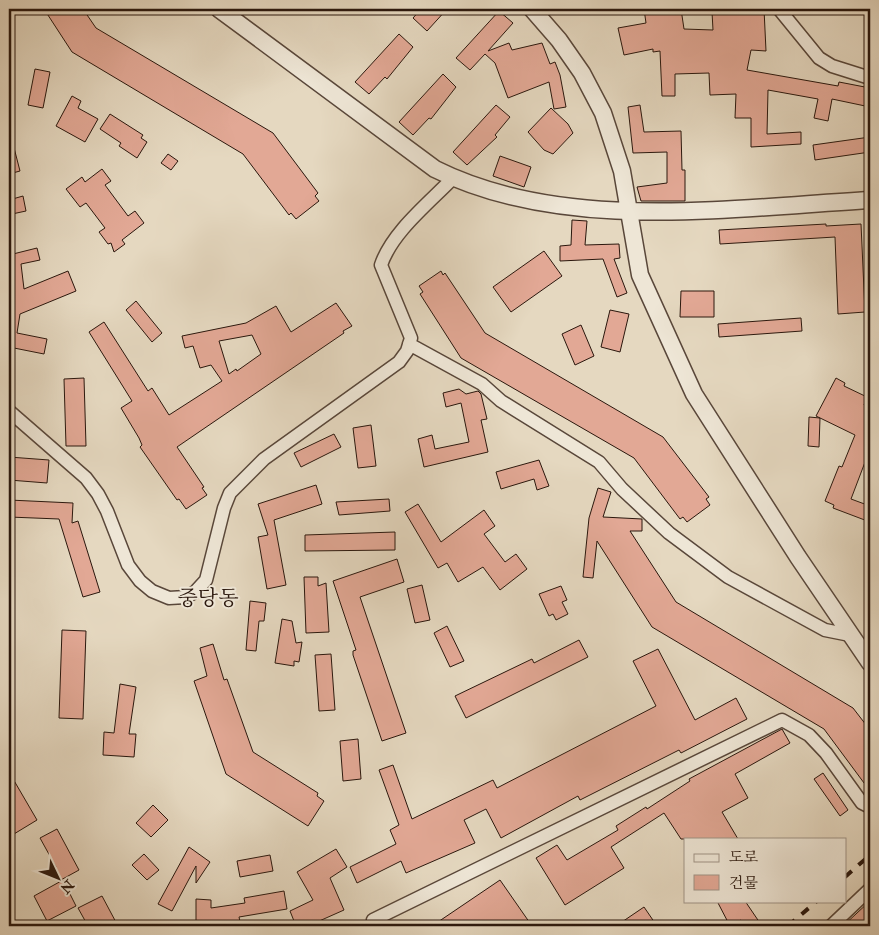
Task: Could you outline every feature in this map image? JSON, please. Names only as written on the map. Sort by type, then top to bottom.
[{"type":"street","points":[[219,9],[435,169],[453,178],[514,198],[555,206],[674,211],[870,200]]},
{"type":"street","points":[[532,9],[582,73],[603,113],[622,171],[627,210],[640,275],[694,394],[870,663]]},
{"type":"street","points":[[779,9],[819,58],[832,66],[870,78]]},
{"type":"street","points":[[9,411],[86,478],[98,494],[128,565],[140,581],[152,591],[169,598],[186,596],[195,592],[206,580],[224,508],[230,493],[244,476],[264,459],[399,362],[407,351],[411,338],[382,265],[385,252],[398,234],[453,178]]},
{"type":"street","points":[[409,344],[482,384],[501,401],[599,462],[622,489],[669,533],[728,577],[825,630],[850,635]]},
{"type":"street","points":[[372,920],[782,720],[809,735],[826,753],[862,803],[870,807]]},
{"type":"street","points":[[831,926],[870,889]]},
{"type":"building","points":[[44,9],[83,9],[96,28],[273,133],[318,193],[315,196],[319,201],[296,219],[291,213],[289,215],[243,154],[72,52]]},
{"type":"building","points":[[421,9],[447,9],[427,31],[413,18]]},
{"type":"building","points":[[644,9],[681,9],[684,29],[713,30],[712,12],[764,9],[766,51],[751,50],[747,70],[838,86],[839,82],[870,88],[870,107],[832,99],[828,121],[814,118],[818,99],[768,90],[767,134],[801,132],[801,144],[751,147],[751,118],[735,118],[736,94],[710,95],[709,73],[675,74],[675,96],[662,96],[660,51],[653,52],[653,49],[624,55],[618,28],[646,23]]},
{"type":"building","points":[[499,11],[513,23],[488,51],[509,43],[512,50],[542,43],[550,64],[555,62],[560,75],[566,107],[554,109],[549,82],[508,98],[495,63],[485,54],[470,70],[456,58]]},
{"type":"building","points":[[399,34],[413,47],[387,79],[385,77],[369,94],[355,82]]},
{"type":"building","points":[[35,69],[50,72],[43,108],[28,105]]},
{"type":"building","points":[[443,74],[456,87],[431,119],[429,118],[413,135],[399,122]]},
{"type":"building","points":[[72,96],[81,101],[78,108],[98,119],[85,142],[56,126]]},
{"type":"building","points":[[496,105],[510,117],[495,135],[497,137],[467,165],[453,152]]},
{"type":"building","points":[[640,105],[644,132],[681,131],[682,170],[685,170],[685,201],[641,201],[637,187],[667,183],[667,152],[633,153],[628,107]]},
{"type":"building","points":[[551,108],[568,124],[573,133],[553,154],[544,150],[528,132]]},
{"type":"building","points":[[110,114],[143,135],[141,138],[147,142],[137,158],[119,146],[121,143],[100,129]]},
{"type":"building","points":[[870,137],[870,152],[815,160],[813,145]]},
{"type":"building","points":[[12,140],[20,171],[9,174],[9,141]]},
{"type":"building","points":[[168,154],[178,161],[171,170],[161,163]]},
{"type":"building","points":[[500,156],[531,167],[524,187],[493,176]]},
{"type":"building","points":[[102,169],[111,181],[105,185],[128,216],[135,211],[144,223],[122,240],[125,244],[114,252],[111,243],[108,244],[99,232],[105,228],[86,203],[80,207],[66,189],[82,177],[85,182]]},
{"type":"building","points":[[23,196],[26,211],[12,214],[9,200]]},
{"type":"building","points":[[572,220],[587,221],[585,245],[619,244],[620,258],[614,259],[627,293],[617,297],[603,259],[560,261],[560,246],[571,245]]},
{"type":"building","points":[[826,224],[826,226],[861,224],[865,312],[838,314],[835,237],[720,244],[719,230]]},
{"type":"building","points":[[37,248],[40,260],[21,264],[24,289],[68,271],[76,291],[20,314],[17,333],[47,339],[44,354],[9,347],[9,255]]},
{"type":"building","points":[[544,251],[562,276],[511,312],[493,287]]},
{"type":"building","points":[[441,271],[443,275],[445,273],[485,333],[663,437],[709,497],[706,499],[710,505],[687,522],[683,517],[680,519],[634,458],[461,358],[420,294],[423,292],[419,286]]},
{"type":"building","points":[[681,291],[714,291],[714,317],[680,317]]},
{"type":"building","points":[[136,301],[162,333],[152,342],[126,310]]},
{"type":"building","points":[[336,303],[352,326],[177,447],[204,487],[202,488],[207,495],[186,509],[179,499],[177,500],[140,447],[142,445],[139,438],[121,408],[132,401],[89,332],[104,322],[148,391],[152,388],[169,415],[222,381],[211,365],[200,368],[193,346],[185,348],[182,336],[246,323],[276,306],[291,332]],"holes":[[[252,335],[261,354],[237,371],[236,369],[229,374],[219,341]]]},
{"type":"building","points":[[610,310],[629,314],[620,352],[601,347]]},
{"type":"building","points":[[801,318],[802,331],[719,337],[718,324]]},
{"type":"building","points":[[581,325],[594,356],[575,365],[562,334]]},
{"type":"building","points":[[84,378],[86,446],[66,446],[64,379]]},
{"type":"building","points":[[836,378],[845,383],[844,386],[867,397],[864,405],[870,408],[870,449],[851,499],[870,506],[870,522],[833,508],[834,505],[825,501],[839,466],[842,467],[855,435],[816,416]]},
{"type":"building","points":[[459,389],[466,394],[478,391],[481,394],[487,419],[481,420],[488,452],[424,467],[418,439],[432,435],[435,449],[469,442],[461,403],[446,407],[443,393]]},
{"type":"building","points":[[809,417],[820,418],[819,447],[808,446]]},
{"type":"building","points":[[371,425],[376,466],[358,468],[353,428]]},
{"type":"building","points":[[334,434],[341,447],[301,467],[294,453]]},
{"type":"building","points":[[9,457],[49,460],[47,483],[9,480]]},
{"type":"building","points":[[539,460],[549,486],[537,490],[534,479],[501,489],[496,472]]},
{"type":"building","points":[[316,485],[322,504],[274,520],[286,585],[267,589],[258,537],[268,535],[258,504]]},
{"type":"building","points":[[598,488],[611,492],[603,517],[642,519],[642,531],[630,531],[676,602],[853,708],[870,730],[870,791],[824,729],[652,627],[597,541],[593,578],[583,577],[589,518]]},
{"type":"building","points":[[389,499],[390,511],[339,515],[336,502]]},
{"type":"building","points":[[9,500],[73,503],[72,523],[78,521],[100,592],[83,597],[59,519],[9,517]]},
{"type":"building","points":[[418,504],[441,542],[484,510],[495,526],[484,534],[505,562],[516,554],[527,569],[500,590],[483,567],[458,582],[447,563],[438,568],[405,512]]},
{"type":"building","points":[[395,532],[395,550],[305,551],[305,535]]},
{"type":"building","points":[[397,559],[404,582],[360,597],[406,733],[382,741],[353,655],[353,651],[356,650],[333,581]]},
{"type":"building","points":[[304,577],[318,577],[318,586],[326,583],[329,632],[306,633]]},
{"type":"building","points":[[422,585],[430,620],[415,623],[407,589]]},
{"type":"building","points":[[561,586],[567,600],[562,602],[568,614],[556,620],[553,614],[549,616],[539,594]]},
{"type":"building","points":[[250,601],[266,603],[264,621],[259,621],[256,651],[246,650]]},
{"type":"building","points":[[282,619],[292,621],[296,643],[302,642],[299,662],[294,661],[294,666],[275,663]]},
{"type":"building","points":[[447,626],[464,661],[450,667],[434,633]]},
{"type":"building","points":[[62,630],[86,631],[83,719],[59,718]]},
{"type":"building","points":[[579,640],[588,657],[466,718],[455,696],[532,659],[534,663]]},
{"type":"building","points":[[213,644],[224,680],[227,679],[253,752],[318,793],[317,796],[324,801],[308,826],[226,774],[194,681],[207,676],[200,648]]},
{"type":"building","points":[[658,649],[695,720],[736,698],[747,719],[681,753],[679,750],[580,800],[578,796],[501,838],[486,809],[464,820],[475,843],[406,873],[401,861],[357,883],[350,867],[396,844],[390,830],[399,825],[379,770],[393,765],[412,819],[493,780],[497,788],[656,706],[633,661]]},
{"type":"building","points":[[331,654],[335,710],[319,711],[315,655]]},
{"type":"building","points":[[120,684],[136,687],[129,734],[136,734],[134,757],[103,755],[104,732],[114,733]]},
{"type":"building","points":[[782,729],[790,743],[735,774],[748,798],[722,812],[737,838],[681,839],[664,813],[611,847],[624,868],[565,905],[536,858],[557,845],[567,860],[618,830],[616,826],[646,807],[647,809],[690,781],[689,779]]},
{"type":"building","points":[[358,739],[361,779],[343,781],[340,741]]},
{"type":"building","points":[[9,772],[37,820],[9,837]]},
{"type":"building","points":[[823,773],[848,810],[840,816],[814,779]]},
{"type":"building","points":[[153,805],[168,820],[151,837],[136,823]]},
{"type":"building","points":[[57,829],[79,870],[59,881],[53,869],[56,867],[40,838]]},
{"type":"building","points":[[189,847],[210,862],[196,883],[196,866],[172,911],[158,904]]},
{"type":"building","points":[[336,849],[347,867],[330,878],[344,910],[308,926],[296,926],[290,911],[313,900],[297,872]]},
{"type":"building","points":[[144,854],[159,870],[147,880],[132,865]]},
{"type":"building","points":[[270,855],[273,871],[240,877],[237,861]]},
{"type":"building","points":[[63,880],[76,906],[47,921],[34,896]]},
{"type":"building","points":[[500,880],[532,926],[432,926]]},
{"type":"building","points":[[284,891],[287,909],[239,917],[241,926],[196,926],[196,899],[211,900],[211,908],[245,903],[244,898]]},
{"type":"building","points":[[102,896],[118,926],[88,926],[78,908]]},
{"type":"building","points":[[870,901],[870,926],[843,926]]},
{"type":"building","points":[[718,902],[746,902],[762,926],[745,926],[741,920],[730,926]]},
{"type":"building","points":[[644,907],[657,926],[616,926]]},
{"type":"railway","points":[[846,876],[870,855]]},
{"type":"railway","points":[[788,926],[816,902]]},
{"type":"district","name":"중당동","points":[[208,598]]}]
